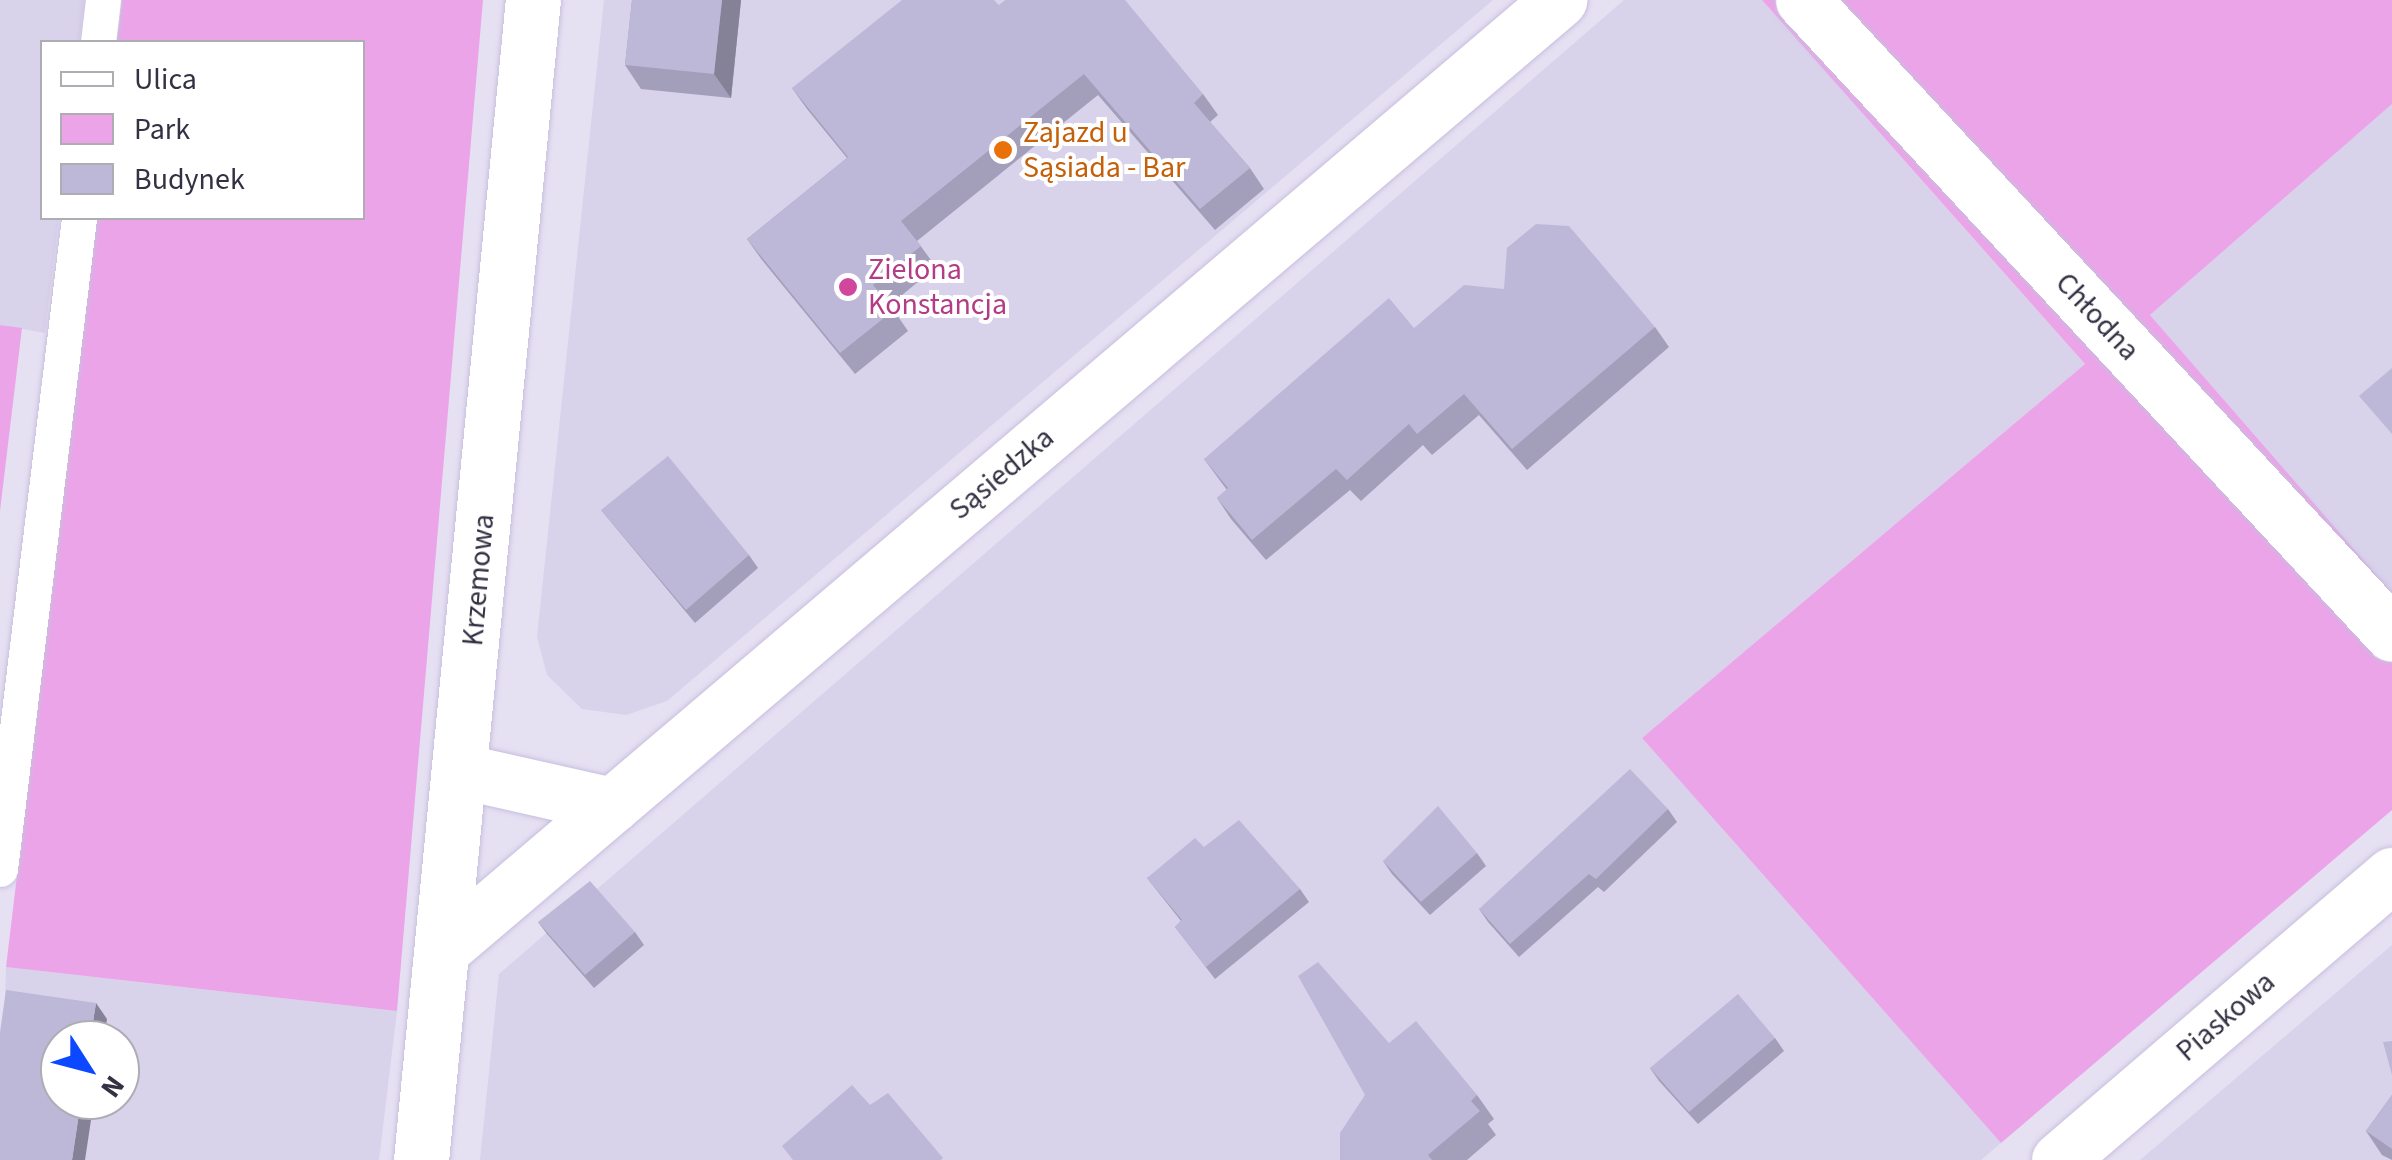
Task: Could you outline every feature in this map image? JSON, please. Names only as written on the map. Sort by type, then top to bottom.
[{"type":"street","name":"Krzemowa","points":[[421,1160],[533,0]]},
{"type":"street","name":"Sąsiedzka","points":[[444,948],[1560,0]]},
{"type":"street","name":"Chłodna","points":[[1803,0],[2392,634]]},
{"type":"street","points":[[461,771],[612,805]]},
{"type":"street","name":"Piaskowa","points":[[2059,1160],[2392,875]]},
{"type":"lane","points":[[98,40],[102,0]]},
{"type":"lane","points":[[0,869],[79,220]]},
{"type":"shaded area","points":[[0,0],[84,0],[79,40],[40,40],[40,220],[59,220],[45,333],[0,325]]},
{"type":"shaded area","points":[[604,0],[1493,0],[667,701],[626,715],[582,709],[547,675],[537,637]]},
{"type":"shaded area","points":[[1624,0],[1762,0],[2085,364],[1642,738],[2001,1143],[1981,1160],[480,1160],[499,974]]},
{"type":"shaded area","points":[[2392,104],[2392,593],[2150,315]]},
{"type":"shaded area","points":[[2392,945],[2392,1160],[2140,1160]]},
{"type":"shaded area","points":[[6,967],[397,1011],[379,1160],[0,1160]]},
{"type":"green space","points":[[122,0],[483,0],[397,1011],[6,967],[96,220],[365,220],[365,40],[117,40]]},
{"type":"green space","points":[[1762,0],[2392,0],[2392,104],[2150,315],[2392,593],[2392,810],[2001,1143],[1642,738],[2085,364]]},
{"type":"green space","points":[[0,325],[22,328],[0,511]]},
{"type":"building","points":[[632,0],[722,0],[714,74],[625,65]]},
{"type":"building","points":[[902,0],[994,0],[999,5],[1005,0],[1125,0],[1203,94],[1194,103],[1250,168],[1200,209],[1084,74],[901,221],[921,246],[873,285],[894,310],[840,353],[747,239],[848,157],[792,88]]},
{"type":"building","points":[[1536,224],[1569,226],[1655,327],[1512,449],[1464,394],[1417,434],[1409,424],[1347,480],[1336,469],[1252,540],[1217,498],[1228,488],[1204,459],[1389,298],[1414,328],[1464,285],[1504,289],[1507,248]]},
{"type":"building","points":[[2392,368],[2392,434],[2359,396]]},
{"type":"building","points":[[668,456],[749,555],[686,610],[601,510]]},
{"type":"building","points":[[1630,769],[1668,809],[1596,879],[1589,874],[1510,944],[1479,909]]},
{"type":"building","points":[[1438,806],[1477,853],[1421,902],[1383,861]]},
{"type":"building","points":[[1239,820],[1300,889],[1206,967],[1175,927],[1182,920],[1147,878],[1195,838],[1204,847]]},
{"type":"building","points":[[590,881],[635,932],[585,975],[538,922]]},
{"type":"building","points":[[1318,962],[1389,1043],[1416,1021],[1477,1095],[1471,1101],[1480,1111],[1428,1155],[1432,1160],[1340,1160],[1340,1133],[1365,1095],[1298,976]]},
{"type":"building","points":[[6,990],[96,1003],[93,1020],[40,1020],[40,1120],[78,1120],[72,1160],[0,1160],[0,1032]]},
{"type":"building","points":[[1738,994],[1775,1038],[1689,1112],[1650,1068]]},
{"type":"building","points":[[2392,1041],[2392,1075],[2383,1042]]},
{"type":"building","points":[[852,1085],[870,1105],[888,1093],[943,1158],[793,1160],[782,1146]]},
{"type":"building","points":[[2392,1095],[2392,1149],[2366,1131]]},
{"type":"place","name":"Zajazd u Sąsiada - Bar","points":[[1003,150]]},
{"type":"place","name":"Zielona Konstancja","points":[[848,287]]}]
